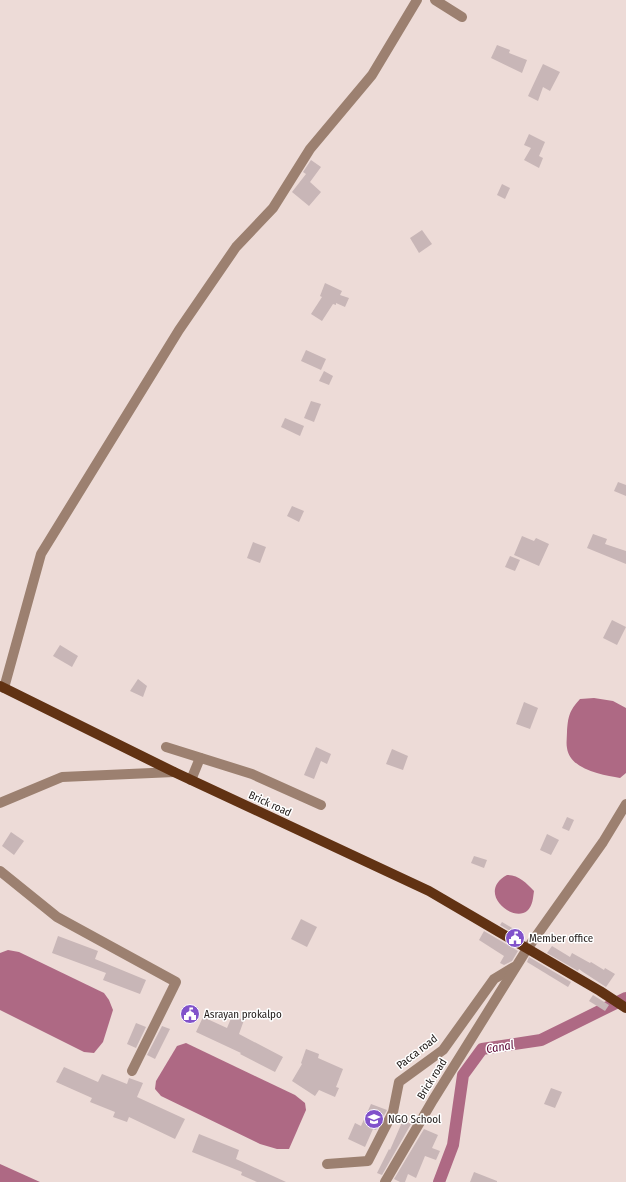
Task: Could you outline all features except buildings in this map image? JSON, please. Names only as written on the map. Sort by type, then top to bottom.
[{"type":"main road","name":"Brick road","points":[[2,687],[174,772],[429,891],[600,991],[626,1008]]},
{"type":"street","points":[[2,687],[41,554],[179,330],[236,247],[273,208],[310,149],[372,75],[418,0]]},
{"type":"street","points":[[435,0],[462,17]]},
{"type":"street","points":[[166,747],[252,774],[321,806]]},
{"type":"street","points":[[191,780],[200,758]]},
{"type":"street","points":[[0,804],[62,777],[174,772]]},
{"type":"street","name":"Brick road","points":[[385,1182],[433,1100],[527,949],[604,842],[626,804]]},
{"type":"street","points":[[0,871],[57,917],[176,982],[132,1071]]},
{"type":"street","name":"Pacca road","points":[[327,1164],[368,1161],[393,1112],[398,1082],[443,1050],[494,979],[517,965]]},
{"type":"shaded area","points":[[594,698],[613,701],[626,708],[626,773],[620,778],[588,770],[574,762],[569,755],[567,740],[568,722],[571,711],[580,699]]},
{"type":"shaded area","points":[[507,875],[519,878],[534,891],[532,904],[527,911],[521,914],[513,913],[506,909],[500,904],[496,897],[495,889],[498,882]]},
{"type":"shaded area","points":[[8,950],[19,952],[104,993],[113,1010],[103,1042],[94,1053],[84,1052],[0,1010],[0,953]]},
{"type":"shaded area","points":[[186,1043],[295,1095],[305,1103],[306,1110],[289,1149],[277,1149],[260,1144],[161,1096],[155,1089],[156,1081],[177,1046]]},
{"type":"shaded area","points":[[0,1164],[40,1182],[0,1182]]},
{"type":"waterway","name":"Canal","points":[[439,1182],[453,1145],[463,1075],[482,1049],[541,1040],[626,998]]},
{"type":"place","name":"Member office","points":[[515,938]]},
{"type":"place","name":"Asrayan prokalpo","points":[[190,1014]]},
{"type":"place","name":"NGO School","points":[[374,1119]]}]
